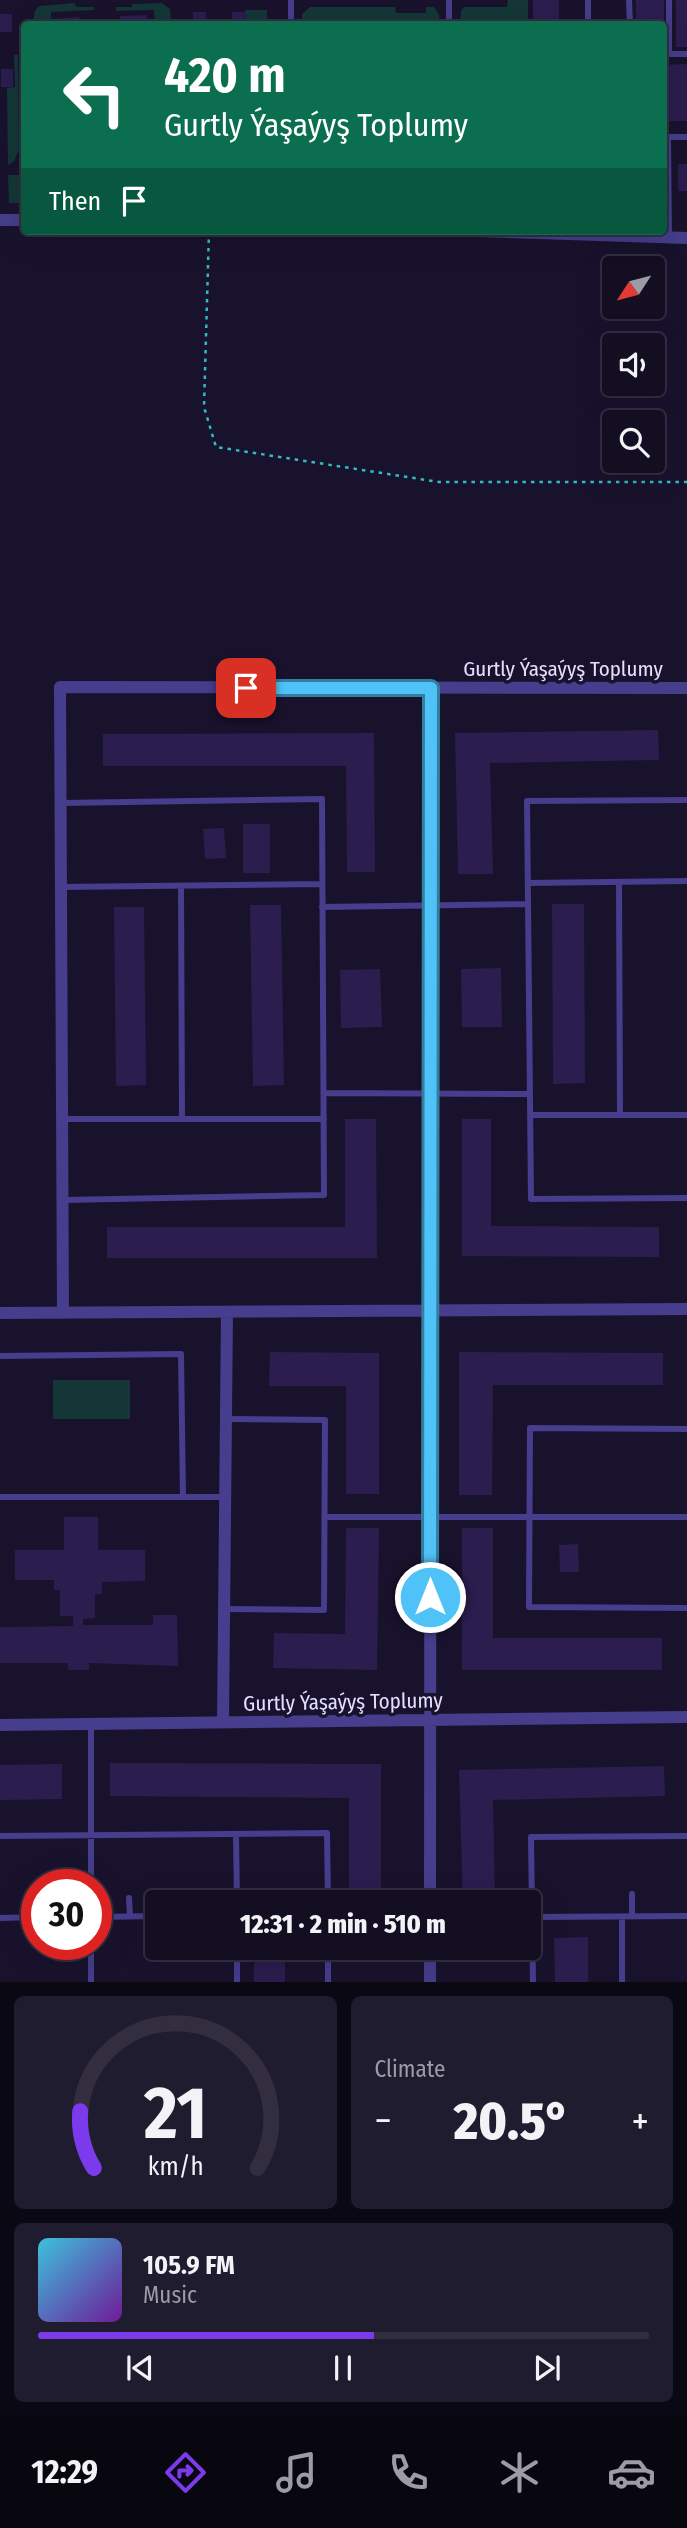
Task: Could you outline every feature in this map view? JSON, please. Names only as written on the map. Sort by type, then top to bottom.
[{"type":"street","points":[[0,220],[21,220]]},
{"type":"street","points":[[605,235],[687,238]]},
{"type":"street","name":"Gurtly Ýaşaýyş Toplumy","points":[[61,803],[60,687],[687,688]]},
{"type":"street","points":[[430,1890],[431,688]]},
{"type":"street","points":[[61,803],[63,1313]]},
{"type":"street","points":[[0,1313],[687,1309]]},
{"type":"street","points":[[223,1722],[227,1312]]},
{"type":"street","name":"Gurtly Ýaşaýyş Toplumy","points":[[0,1725],[687,1717]]},
{"type":"street","points":[[430,1960],[430,1982]]},
{"type":"lane","points":[[291,0],[291,21]]},
{"type":"lane","points":[[449,0],[449,21]]},
{"type":"lane","points":[[588,0],[588,21]]},
{"type":"lane","points":[[629,0],[630,21]]},
{"type":"lane","points":[[667,36],[669,0]]},
{"type":"lane","points":[[667,54],[687,54]]},
{"type":"lane","points":[[667,137],[687,137]]},
{"type":"lane","points":[[667,187],[668,237]]},
{"type":"lane","points":[[61,803],[321,799],[324,1093],[324,1195],[62,1200]]},
{"type":"lane","points":[[687,800],[527,801],[531,1199],[687,1198]]},
{"type":"lane","points":[[528,883],[687,881]]},
{"type":"lane","points":[[619,882],[620,1115]]},
{"type":"lane","points":[[61,887],[322,884]]},
{"type":"lane","points":[[181,886],[181,1119]]},
{"type":"lane","points":[[323,907],[528,904]]},
{"type":"lane","points":[[324,1093],[530,1094]]},
{"type":"lane","points":[[530,1115],[687,1115]]},
{"type":"lane","points":[[63,1119],[324,1119]]},
{"type":"lane","points":[[0,1356],[181,1354],[183,1497]]},
{"type":"lane","points":[[224,1609],[324,1610],[325,1517],[325,1420],[226,1419]]},
{"type":"lane","points":[[687,1429],[530,1428],[529,1607],[687,1608]]},
{"type":"lane","points":[[0,1497],[225,1497]]},
{"type":"lane","points":[[325,1517],[687,1517]]},
{"type":"lane","points":[[91,1724],[92,1869]]},
{"type":"lane","points":[[0,1836],[327,1833],[327,1890]]},
{"type":"lane","points":[[236,1835],[237,1890]]},
{"type":"lane","points":[[532,1890],[531,1837],[687,1836]]},
{"type":"lane","points":[[632,1894],[632,1916]]},
{"type":"lane","points":[[130,1898],[130,1916]]},
{"type":"lane","points":[[112,1917],[145,1916]]},
{"type":"lane","points":[[541,1917],[687,1916]]},
{"type":"lane","points":[[0,1918],[21,1917]]},
{"type":"lane","points":[[622,1917],[622,1982]]},
{"type":"lane","points":[[91,1982],[92,1960]]},
{"type":"lane","points":[[237,1960],[237,1982]]},
{"type":"lane","points":[[328,1960],[328,1982]]},
{"type":"lane","points":[[531,1960],[533,1982]]},
{"type":"path","points":[[209,235],[204,407],[216,447],[439,482],[687,482]]},
{"type":"green space","points":[[508,0],[528,0],[528,21],[460,21],[464,7],[507,7]]},
{"type":"green space","points":[[75,3],[76,7],[94,7],[94,10],[51,12],[51,21],[33,21],[39,6]]},
{"type":"green space","points":[[162,3],[170,9],[171,21],[155,21],[154,10],[116,11],[116,7],[132,7],[132,4]]},
{"type":"green space","points":[[310,7],[395,7],[396,13],[426,13],[426,7],[434,7],[440,21],[302,21],[302,14]]},
{"type":"green space","points":[[245,10],[267,10],[267,21],[246,21]]},
{"type":"green space","points":[[14,55],[18,55],[19,150],[14,161],[8,165],[7,88],[15,87]]},
{"type":"green space","points":[[8,175],[21,175],[21,203],[9,203]]},
{"type":"green space","points":[[53,1380],[130,1380],[130,1419],[53,1419]]},
{"type":"building","points":[[533,0],[559,0],[559,21],[533,21]]},
{"type":"building","points":[[636,0],[664,0],[664,21],[636,21]]},
{"type":"building","points":[[676,0],[687,0],[687,47],[676,47]]},
{"type":"building","points":[[193,12],[206,12],[206,21],[193,21]]},
{"type":"building","points":[[232,12],[245,12],[245,21],[232,21]]},
{"type":"building","points":[[0,14],[12,14],[12,32],[0,32]]},
{"type":"building","points":[[147,15],[147,21],[120,21],[120,16]]},
{"type":"building","points":[[79,17],[80,21],[52,21]]},
{"type":"building","points":[[687,64],[687,121],[667,121],[667,65]]},
{"type":"building","points":[[1,69],[13,69],[13,87],[1,87]]},
{"type":"building","points":[[678,164],[687,164],[687,191],[678,191]]},
{"type":"building","points":[[658,730],[659,760],[490,763],[493,874],[458,874],[455,733]]},
{"type":"building","points":[[374,733],[375,872],[347,872],[346,766],[103,766],[103,734]]},
{"type":"building","points":[[243,824],[270,824],[270,873],[243,873]]},
{"type":"building","points":[[224,828],[226,858],[205,859],[203,829]]},
{"type":"building","points":[[552,904],[584,904],[585,1083],[553,1084]]},
{"type":"building","points":[[250,905],[281,905],[284,1085],[253,1086]]},
{"type":"building","points":[[114,907],[144,907],[146,1085],[116,1086]]},
{"type":"building","points":[[501,968],[502,1027],[462,1027],[461,969]]},
{"type":"building","points":[[380,969],[382,1027],[341,1028],[340,970]]},
{"type":"building","points":[[345,1119],[376,1119],[377,1258],[107,1258],[107,1227],[345,1227]]},
{"type":"building","points":[[462,1119],[491,1119],[491,1226],[659,1227],[659,1257],[462,1256]]},
{"type":"building","points":[[270,1352],[379,1353],[379,1494],[346,1494],[346,1386],[269,1386]]},
{"type":"building","points":[[459,1352],[663,1353],[663,1385],[493,1385],[492,1495],[459,1495]]},
{"type":"building","points":[[64,1517],[98,1517],[98,1550],[145,1550],[145,1581],[102,1582],[102,1594],[95,1594],[95,1618],[83,1619],[83,1625],[153,1625],[153,1615],[177,1615],[178,1666],[89,1663],[89,1670],[68,1670],[68,1663],[0,1663],[0,1627],[73,1626],[73,1616],[60,1616],[60,1590],[54,1590],[54,1580],[15,1580],[15,1550],[64,1550]]},
{"type":"building","points":[[346,1528],[379,1528],[377,1670],[273,1668],[274,1633],[345,1634]]},
{"type":"building","points":[[462,1528],[493,1528],[493,1638],[662,1638],[662,1670],[462,1670]]},
{"type":"building","points":[[578,1544],[579,1572],[560,1572],[559,1545]]},
{"type":"building","points":[[110,1763],[381,1764],[381,1890],[349,1890],[349,1798],[110,1796]]},
{"type":"building","points":[[62,1764],[62,1799],[0,1800],[0,1765]]},
{"type":"building","points":[[664,1766],[665,1796],[493,1800],[495,1890],[463,1890],[459,1770]]},
{"type":"building","points":[[588,1937],[588,1982],[555,1982],[554,1938]]},
{"type":"building","points":[[254,1960],[285,1960],[285,1982],[254,1982]]},
{"type":"route","points":[[246,688],[431,688],[430,1597]]}]
